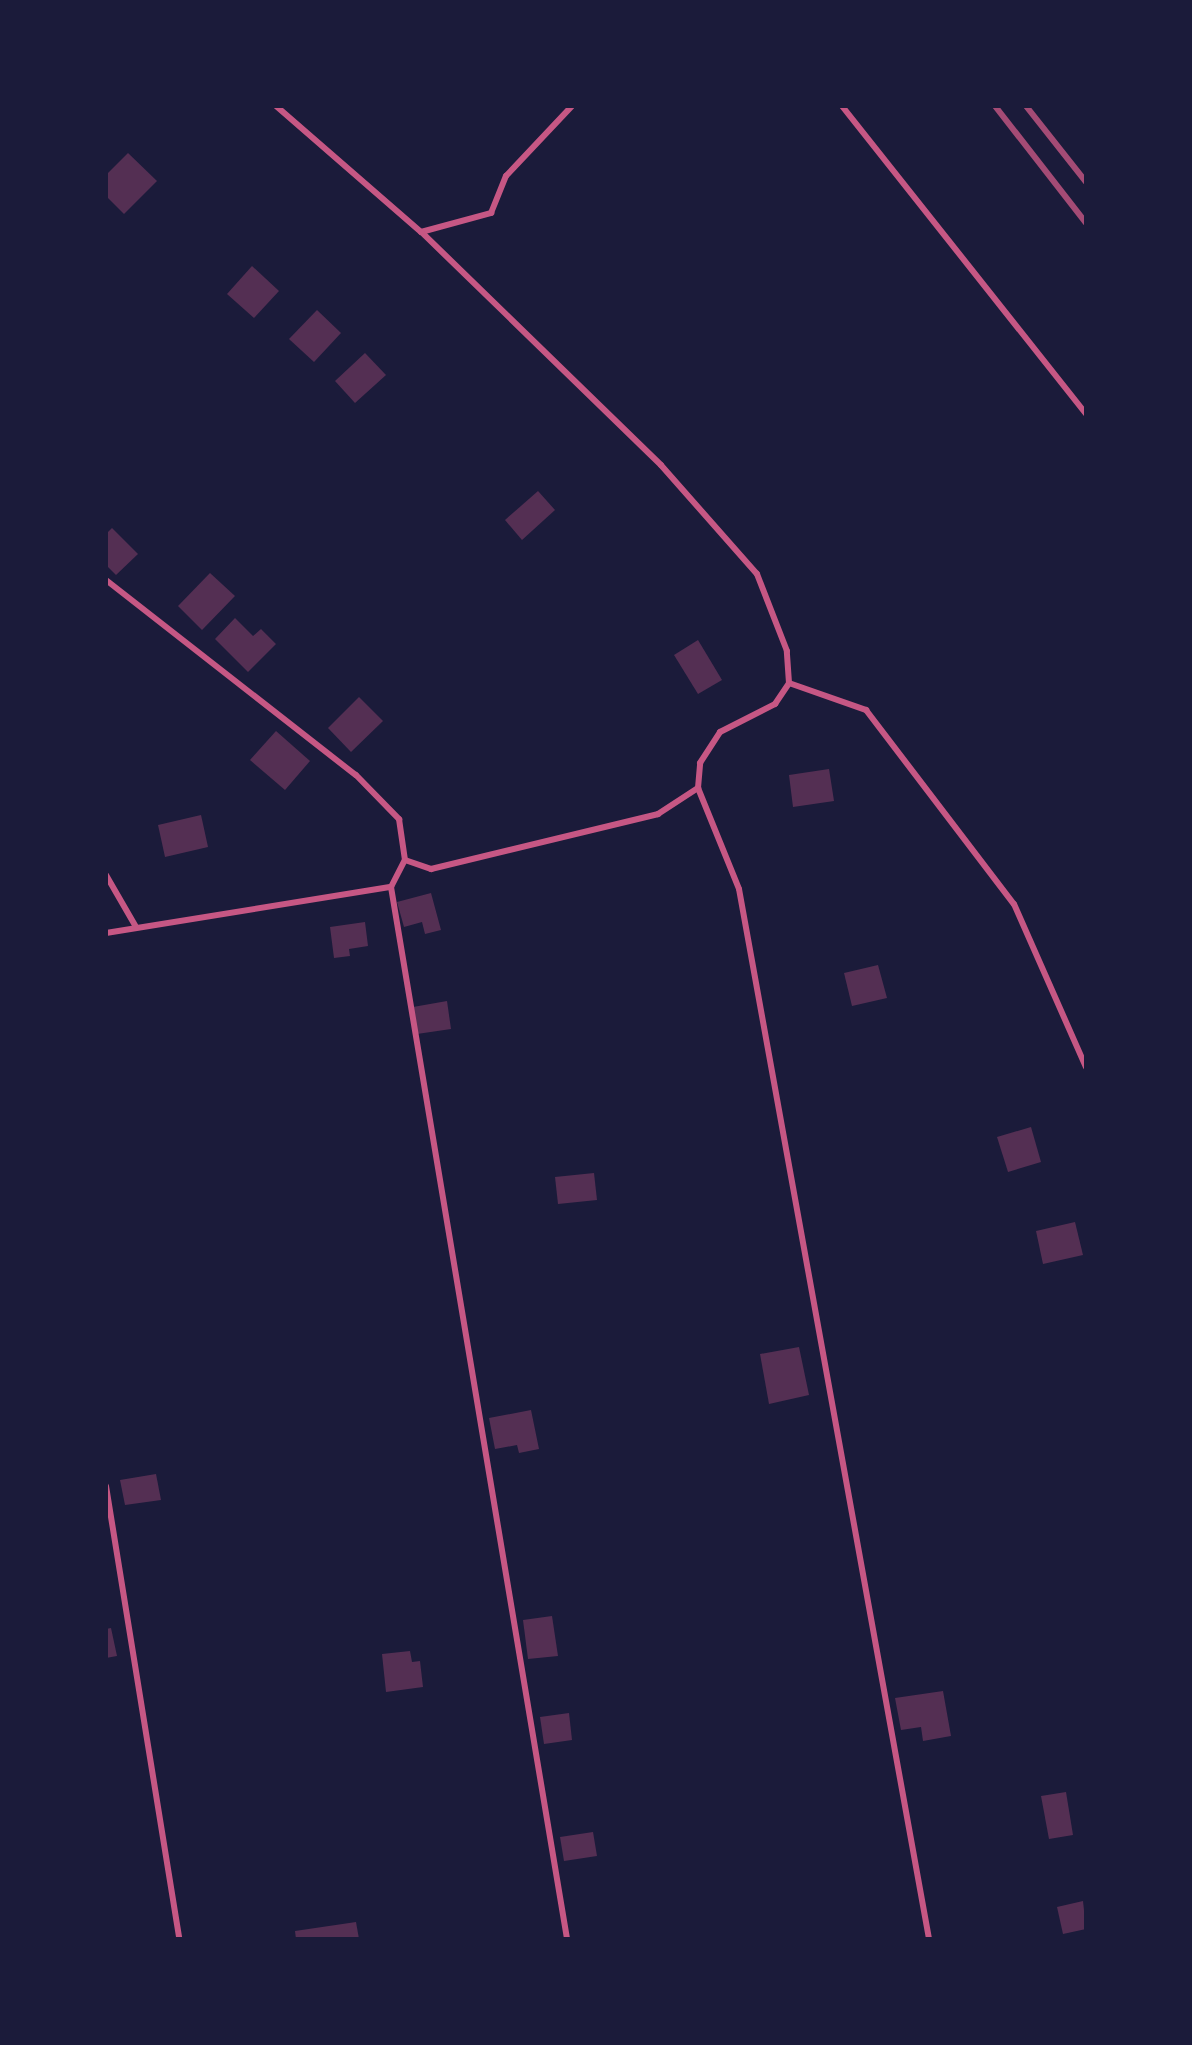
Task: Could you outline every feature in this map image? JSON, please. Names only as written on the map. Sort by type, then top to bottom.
[{"type":"lane","points":[[276,106],[421,232],[661,465],[757,574],[787,651],[789,683],[775,704],[720,732],[700,763],[698,788],[739,889],[929,1939]]},
{"type":"lane","points":[[421,232],[491,213],[506,176],[572,106]]},
{"type":"lane","points":[[842,106],[1086,414]]},
{"type":"lane","points":[[106,580],[356,775],[399,819],[405,860],[391,887],[567,1939]]},
{"type":"lane","points":[[789,683],[866,710],[1014,904],[1086,1067]]},
{"type":"lane","points":[[405,860],[431,869],[658,814],[698,788]]},
{"type":"lane","points":[[106,875],[136,927]]},
{"type":"lane","points":[[106,933],[391,887]]},
{"type":"lane","points":[[106,1486],[179,1939]]},
{"type":"building","points":[[128,153],[157,181],[124,214],[106,196],[106,175]]},
{"type":"building","points":[[252,266],[279,291],[254,318],[227,294]]},
{"type":"building","points":[[317,310],[341,333],[314,362],[289,339]]},
{"type":"building","points":[[365,353],[386,375],[355,403],[335,381]]},
{"type":"building","points":[[538,491],[555,510],[522,540],[505,520]]},
{"type":"building","points":[[112,528],[138,554],[116,575],[106,565],[106,534]]},
{"type":"building","points":[[210,573],[235,596],[202,630],[178,606]]},
{"type":"building","points":[[235,618],[253,636],[261,629],[276,644],[248,672],[215,639]]},
{"type":"building","points":[[698,640],[722,680],[698,694],[674,655]]},
{"type":"building","points":[[359,697],[383,721],[351,752],[328,728]]},
{"type":"building","points":[[276,731],[310,761],[285,790],[250,760]]},
{"type":"building","points":[[829,769],[834,801],[793,807],[789,775]]},
{"type":"building","points":[[201,815],[208,847],[165,857],[158,825]]},
{"type":"building","points":[[431,893],[441,930],[425,934],[422,922],[404,927],[397,902]]},
{"type":"building","points":[[365,922],[368,946],[349,949],[350,956],[334,958],[330,927]]},
{"type":"building","points":[[878,965],[887,998],[852,1006],[844,973]]},
{"type":"building","points":[[447,1001],[451,1029],[417,1034],[413,1007]]},
{"type":"building","points":[[1031,1127],[1041,1162],[1008,1172],[997,1137]]},
{"type":"building","points":[[594,1173],[597,1200],[558,1204],[555,1177]]},
{"type":"building","points":[[1075,1222],[1083,1255],[1043,1264],[1036,1231]]},
{"type":"building","points":[[799,1347],[809,1395],[769,1404],[760,1354]]},
{"type":"building","points":[[531,1410],[539,1449],[519,1453],[517,1445],[495,1449],[489,1418]]},
{"type":"building","points":[[156,1474],[161,1500],[125,1505],[120,1480]]},
{"type":"building","points":[[552,1616],[558,1656],[528,1659],[523,1620]]},
{"type":"building","points":[[111,1628],[117,1656],[106,1658],[106,1629]]},
{"type":"building","points":[[410,1651],[412,1662],[420,1661],[423,1687],[386,1692],[382,1654]]},
{"type":"building","points":[[943,1691],[951,1736],[923,1741],[921,1727],[901,1730],[895,1698]]},
{"type":"building","points":[[569,1713],[572,1740],[544,1744],[540,1717]]},
{"type":"building","points":[[1066,1792],[1073,1835],[1049,1839],[1041,1796]]},
{"type":"building","points":[[593,1832],[597,1856],[564,1861],[560,1837]]},
{"type":"building","points":[[1083,1901],[1086,1929],[1063,1934],[1057,1907]]},
{"type":"building","points":[[356,1922],[359,1939],[296,1939],[295,1931]]},
{"type":"railway","points":[[995,106],[1086,223]]},
{"type":"railway","points":[[1026,106],[1086,182]]}]
